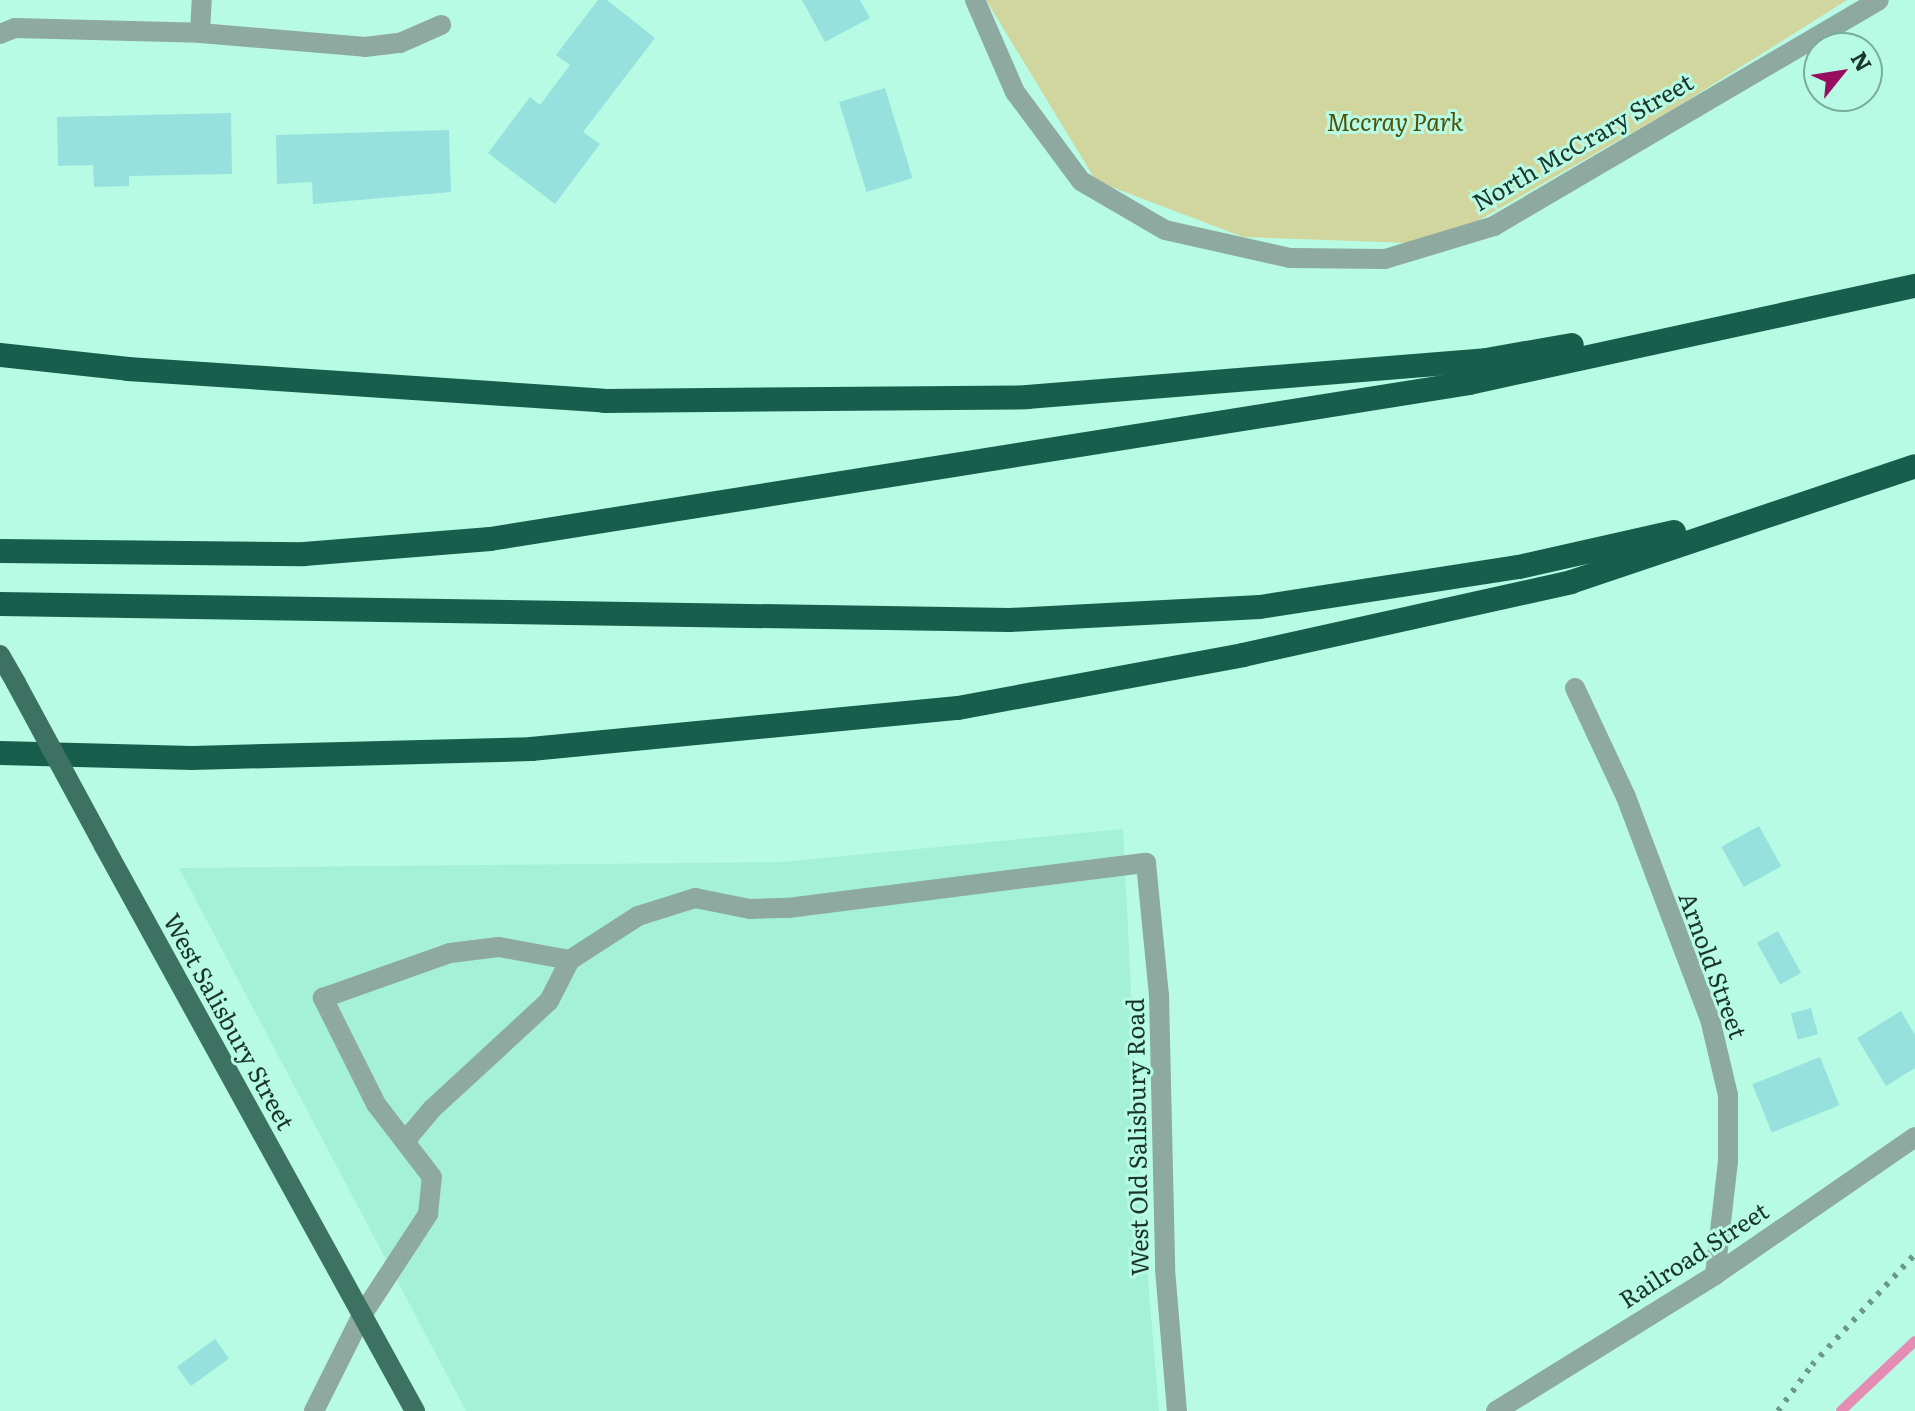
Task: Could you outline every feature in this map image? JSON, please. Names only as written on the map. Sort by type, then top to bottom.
[{"type":"highway","points":[[0,355],[128,369],[604,401],[1027,397],[1486,360],[1912,287]]},
{"type":"highway","points":[[0,551],[304,554],[490,539],[1469,383],[1912,287]]},
{"type":"highway","points":[[0,753],[192,758],[531,749],[958,708],[1243,655],[1571,582],[1782,507],[1915,466]]},
{"type":"highway","points":[[0,604],[1010,620],[1260,607],[1519,567],[1782,507]]},
{"type":"main road","name":"West Salisbury Street","points":[[0,655],[415,1411]]},
{"type":"street","points":[[200,33],[202,0]]},
{"type":"street","name":"North McCrary Street","points":[[975,0],[1015,92],[1081,181],[1165,230],[1290,258],[1385,259],[1494,226],[1879,0]]},
{"type":"street","points":[[0,34],[15,28],[200,33],[365,47],[400,43],[441,25]]},
{"type":"street","name":"Arnold Street","points":[[1575,688],[1626,797],[1710,1019],[1721,1065],[1728,1095],[1728,1161],[1715,1275]]},
{"type":"street","name":"West Old Salisbury Road","points":[[570,960],[638,916],[695,898],[750,909],[788,908],[1146,863],[1159,995],[1165,1269],[1177,1411]]},
{"type":"street","points":[[314,1411],[362,1315],[428,1214],[432,1177],[376,1104],[323,998],[450,953],[499,947],[570,960],[549,1001],[406,1140]]},
{"type":"street","name":"Railroad Street","points":[[1496,1411],[1715,1275],[1915,1137]]},
{"type":"shaded area","points":[[1123,829],[1142,1207],[1159,1411],[466,1411],[179,868],[782,862]]},
{"type":"green space","name":"Mccray Park","points":[[986,0],[1847,0],[1677,107],[1437,244],[1243,237],[1096,181]]},
{"type":"building","points":[[598,0],[607,0],[655,38],[583,132],[600,144],[555,204],[488,153],[530,97],[540,105],[570,65],[556,55]]},
{"type":"building","points":[[802,0],[860,0],[870,18],[825,42]]},
{"type":"building","points":[[885,88],[912,178],[867,192],[839,102]]},
{"type":"building","points":[[231,113],[232,174],[129,176],[129,186],[94,187],[93,165],[58,166],[57,117]]},
{"type":"building","points":[[449,130],[451,192],[313,204],[312,182],[277,184],[276,135]]},
{"type":"building","points":[[1759,826],[1781,866],[1744,887],[1721,847]]},
{"type":"building","points":[[1778,931],[1801,973],[1780,985],[1757,943]]},
{"type":"building","points":[[1811,1008],[1818,1034],[1798,1040],[1791,1013]]},
{"type":"building","points":[[1901,1011],[1915,1035],[1915,1068],[1886,1086],[1857,1038]]},
{"type":"building","points":[[1820,1057],[1839,1105],[1772,1133],[1752,1084]]},
{"type":"building","points":[[215,1339],[229,1358],[191,1386],[177,1367]]},
{"type":"waterway","points":[[1841,1411],[1915,1341]]},
{"type":"railway","points":[[1778,1411],[1812,1365],[1915,1254]]}]
